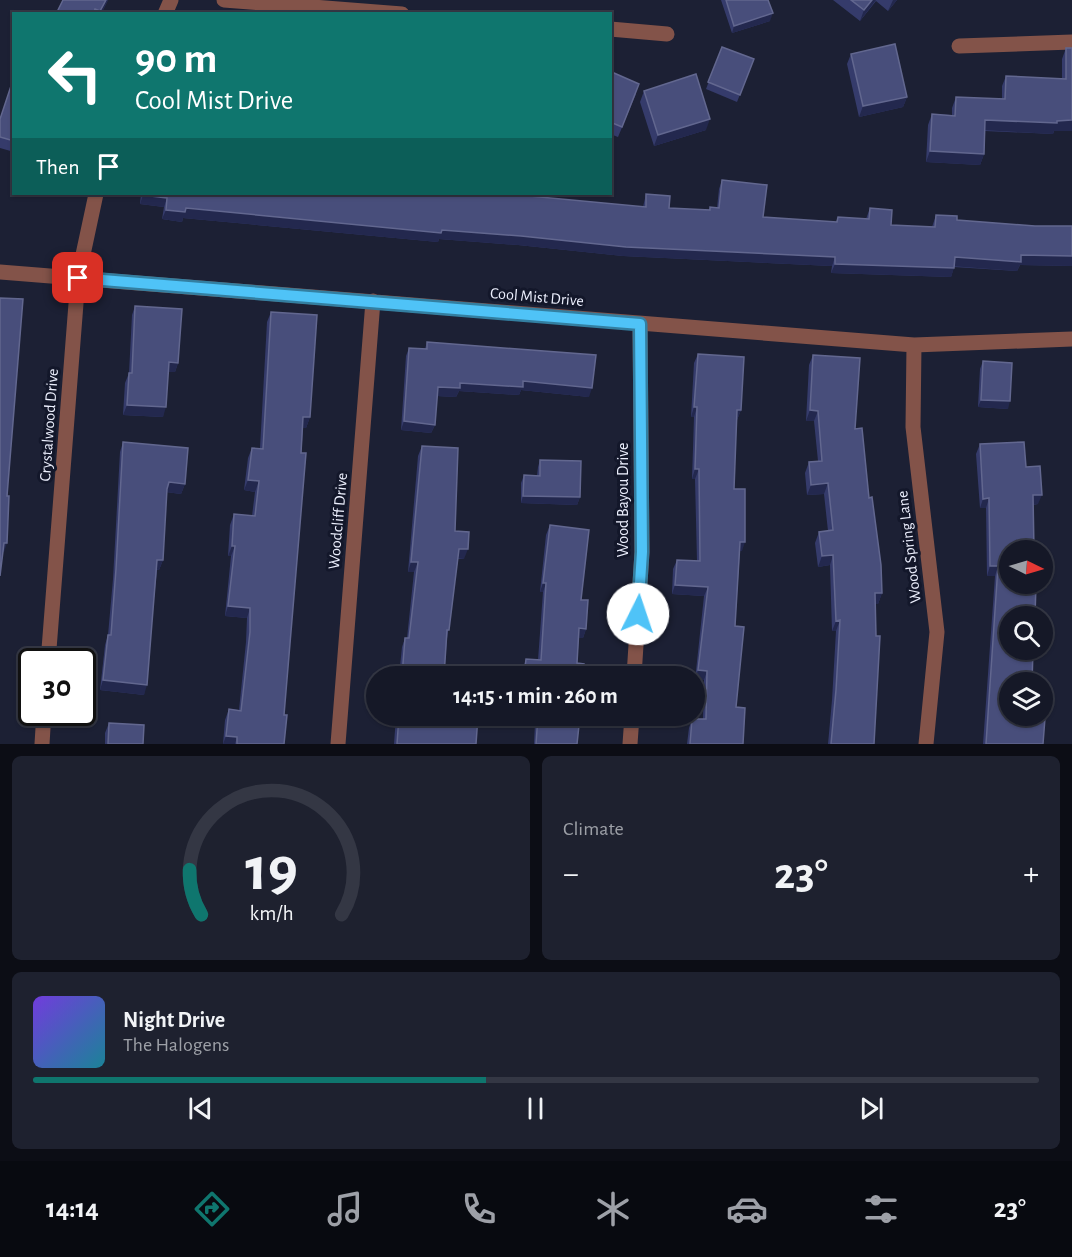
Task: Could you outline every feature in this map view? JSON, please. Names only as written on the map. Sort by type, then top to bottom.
[{"type":"street","points":[[224,0],[377,12]]},
{"type":"street","points":[[612,29],[667,34]]},
{"type":"street","points":[[959,46],[1072,42]]},
{"type":"street","name":"Crystalwood Drive","points":[[49,648],[78,278],[96,195]]},
{"type":"street","name":"Cool Mist Drive","points":[[0,272],[914,345],[1072,339]]},
{"type":"street","name":"Woodcliff Drive","points":[[338,744],[373,301]]},
{"type":"street","name":"Wood Bayou Drive","points":[[635,666],[642,552],[640,324]]},
{"type":"street","name":"Wood Spring Lane","points":[[914,345],[913,427],[937,632],[926,744]]},
{"type":"street","points":[[42,744],[43,726]]},
{"type":"street","points":[[630,744],[631,726]]},
{"type":"building","points":[[63,0],[106,0],[100,11],[95,9],[94,12],[57,12]]},
{"type":"building","points":[[726,0],[768,0],[773,13],[734,26]]},
{"type":"building","points":[[851,0],[872,0],[864,10]]},
{"type":"building","points":[[895,44],[907,97],[863,106],[851,54]]},
{"type":"building","points":[[722,47],[754,59],[740,95],[708,82]]},
{"type":"building","points":[[1066,48],[1072,48],[1072,120],[1057,121],[1057,123],[985,120],[984,154],[930,151],[932,114],[955,116],[956,97],[1005,99],[1006,76],[1066,79]]},
{"type":"building","points":[[614,73],[639,84],[622,127],[612,123],[612,76]]},
{"type":"building","points":[[696,74],[710,119],[658,135],[644,91]]},
{"type":"building","points":[[12,86],[12,140],[0,137],[0,119]]},
{"type":"building","points":[[722,180],[767,185],[763,217],[837,222],[838,217],[869,219],[870,208],[892,210],[891,225],[935,227],[936,215],[957,216],[957,220],[1035,226],[1072,226],[1072,256],[1021,255],[1021,262],[955,257],[954,268],[835,264],[835,257],[626,247],[442,230],[441,233],[186,208],[185,212],[166,210],[167,198],[143,195],[519,195],[646,207],[646,194],[670,196],[669,208],[710,210],[710,207],[719,208]]},
{"type":"building","points":[[0,298],[23,299],[7,496],[9,496],[7,543],[4,543],[0,576]]},
{"type":"building","points":[[135,306],[182,309],[178,363],[169,362],[166,407],[127,405],[129,373],[132,373]]},
{"type":"building","points":[[271,312],[317,315],[310,417],[303,417],[301,453],[306,453],[284,715],[287,715],[284,744],[237,744],[237,737],[226,736],[229,709],[241,711],[250,632],[250,608],[228,606],[235,546],[232,546],[234,514],[255,516],[259,481],[248,480],[252,448],[263,449]]},
{"type":"building","points":[[427,342],[596,355],[592,388],[523,381],[523,387],[460,383],[460,388],[438,387],[435,425],[404,421],[409,348],[427,349]]},
{"type":"building","points":[[698,354],[744,357],[741,410],[737,410],[734,489],[745,489],[745,542],[740,542],[735,626],[744,627],[736,707],[745,708],[743,744],[690,744],[691,726],[705,726],[706,719],[707,671],[705,666],[698,666],[708,587],[675,585],[677,560],[700,561],[699,469],[695,469],[697,407],[694,407]]},
{"type":"building","points":[[813,355],[860,358],[855,429],[862,428],[869,498],[872,497],[881,565],[882,593],[875,593],[876,636],[880,636],[874,744],[831,744],[840,620],[836,621],[833,555],[822,556],[819,532],[833,530],[828,483],[811,485],[809,462],[822,461],[818,411],[810,410]]},
{"type":"building","points":[[983,361],[1012,363],[1010,401],[981,400]]},
{"type":"building","points":[[123,442],[188,448],[185,484],[169,482],[167,489],[163,560],[157,560],[147,685],[103,680],[108,635],[111,635]]},
{"type":"building","points":[[1024,442],[1026,467],[1040,466],[1042,495],[1033,495],[1034,540],[999,540],[999,594],[1036,594],[1035,606],[999,606],[999,660],[1033,660],[1032,672],[999,672],[999,726],[1044,726],[1043,744],[986,744],[998,566],[990,566],[989,498],[983,499],[980,444]]},
{"type":"building","points":[[422,446],[458,448],[455,531],[469,532],[468,549],[459,549],[449,630],[447,630],[445,666],[403,666],[405,638],[409,638],[418,562],[411,562]]},
{"type":"building","points":[[540,460],[581,461],[580,497],[523,496],[524,475],[540,476]]},
{"type":"building","points":[[550,525],[589,530],[581,600],[588,600],[586,629],[579,628],[577,663],[584,664],[584,666],[525,666],[526,659],[541,660],[546,583],[543,583]]},
{"type":"building","points":[[109,723],[144,725],[143,744],[108,744]]},
{"type":"building","points":[[398,726],[477,726],[476,744],[397,744]]},
{"type":"building","points":[[537,726],[579,726],[577,744],[536,744]]},
{"type":"route","points":[[78,278],[640,324],[642,552],[638,614]]}]
